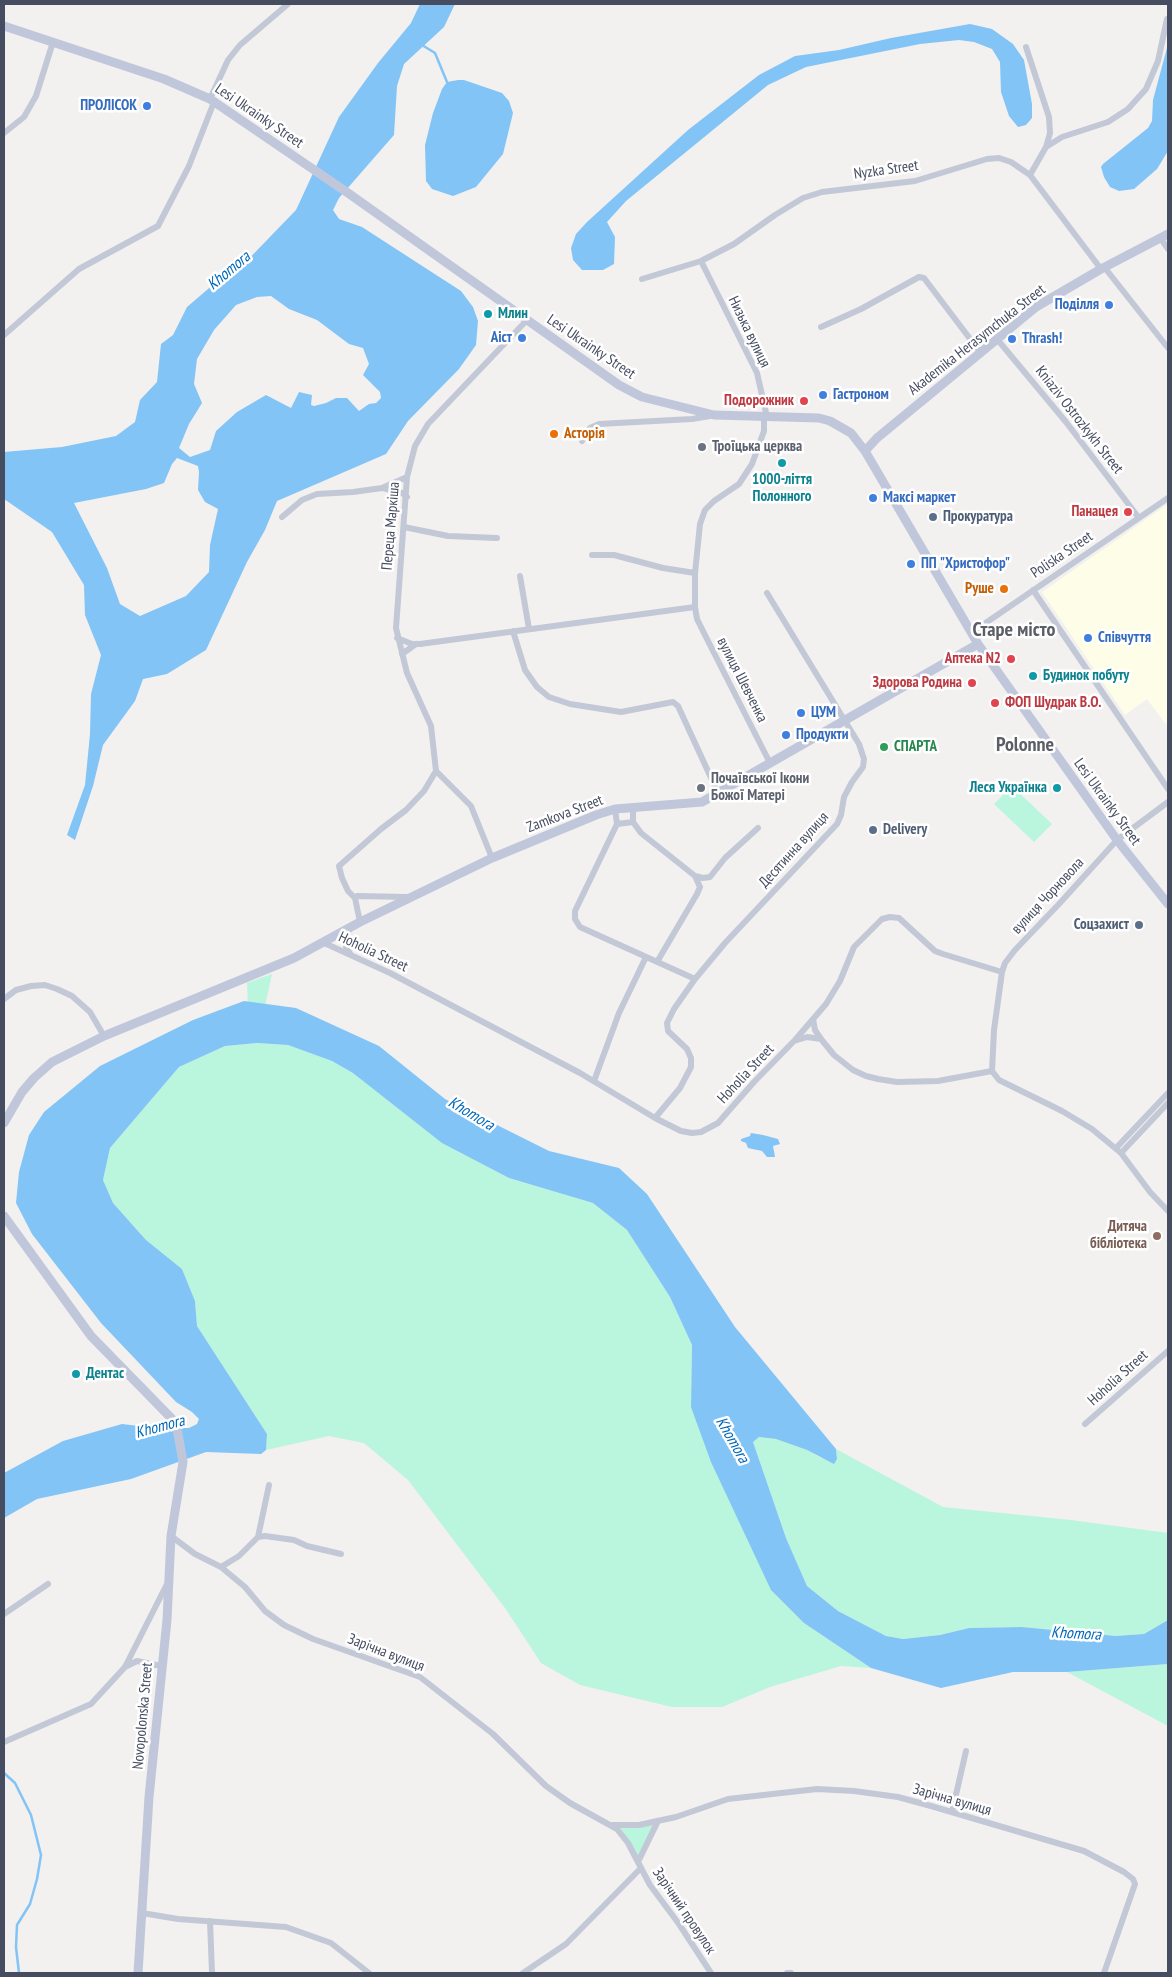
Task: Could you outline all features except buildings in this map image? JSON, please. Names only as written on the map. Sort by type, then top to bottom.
[{"type":"street","points":[[4,335],[79,270],[158,226],[189,166],[228,60],[240,45],[288,4]]},
{"type":"street","points":[[1046,147],[1062,137],[1108,122],[1128,109],[1146,89],[1158,61],[1167,19]]},
{"type":"street","name":"Lesi Ukrainky Street","points":[[4,26],[164,79],[212,100],[348,193],[619,385],[642,397],[714,415],[809,416],[830,421],[850,432],[866,451],[978,644],[1117,840],[1168,904]]},
{"type":"street","points":[[4,132],[24,117],[36,96],[52,42]]},
{"type":"street","points":[[1026,47],[1050,117],[1050,133],[1046,147],[1030,175]]},
{"type":"street","name":"Nyzka Street","points":[[642,279],[701,261],[734,244],[803,198],[822,192],[915,181],[987,159],[999,158],[1011,162],[1030,175],[1168,348]]},
{"type":"street","points":[[1164,237],[1168,249]]},
{"type":"street","name":"Akademika Herasymchuka Street","points":[[866,451],[877,438],[1036,307],[1103,268],[1164,237]]},
{"type":"street","name":"Низька вулиця","points":[[701,261],[757,373],[765,417]]},
{"type":"street","points":[[821,327],[861,309],[919,277],[924,278],[980,352]]},
{"type":"street","name":"Переца Маркіша","points":[[436,770],[431,726],[407,672],[396,628],[407,477],[416,446],[428,424],[526,320]]},
{"type":"street","name":"Kniaziv Ostrozkykh Street","points":[[997,339],[1066,422],[1139,518]]},
{"type":"street","points":[[582,441],[590,428],[599,424],[692,419],[714,415]]},
{"type":"street","name":"вулиця Шевченка","points":[[765,417],[764,431],[752,464],[738,484],[705,510],[700,524],[695,573],[695,607],[697,619],[770,763]]},
{"type":"street","points":[[282,517],[302,500],[317,494],[382,488],[407,477]]},
{"type":"street","points":[[382,488],[396,491],[407,497]]},
{"type":"street","name":"Poliska Street","points":[[971,633],[1168,498]]},
{"type":"street","points":[[404,527],[448,536],[497,538]]},
{"type":"street","points":[[592,555],[614,555],[663,568],[695,573]]},
{"type":"street","points":[[520,576],[529,629]]},
{"type":"street","points":[[1033,590],[1168,789]]},
{"type":"street","points":[[767,594],[844,721]]},
{"type":"street","points":[[397,638],[416,644],[695,607]]},
{"type":"street","points":[[513,632],[525,670],[537,687],[549,696],[570,704],[620,712],[673,702],[678,706],[718,793]]},
{"type":"street","points":[[402,654],[416,644]]},
{"type":"street","name":"Zamkova Street","points":[[4,1123],[22,1092],[52,1062],[104,1036],[294,958],[348,928],[492,858],[596,815],[615,810],[702,802],[978,644]]},
{"type":"street","name":"Десятинна вулиця","points":[[656,1118],[680,1088],[691,1067],[691,1058],[687,1049],[668,1031],[667,1023],[674,1009],[695,979],[726,943],[837,824],[841,815],[844,797],[863,767],[864,759],[859,744],[844,721]]},
{"type":"street","points":[[360,922],[355,898],[348,891],[339,866],[380,829],[406,810],[424,791],[436,770],[471,806],[492,858]]},
{"type":"street","name":"вулиця Чорновола","points":[[992,1071],[994,1030],[1002,972],[1005,963],[1117,840],[1168,802]]},
{"type":"street","points":[[633,808],[633,822],[641,833],[695,876],[710,877]]},
{"type":"street","points":[[615,810],[617,824],[576,911],[576,919],[580,927],[695,979]]},
{"type":"street","points":[[617,824],[633,822]]},
{"type":"street","points":[[697,894],[725,858],[758,828]]},
{"type":"street","points":[[658,962],[700,888],[695,876]]},
{"type":"street","points":[[355,898],[357,896],[412,898]]},
{"type":"street","points":[[794,1041],[826,1004],[840,981],[854,948],[874,926],[882,919],[890,916],[899,918],[935,951],[1002,972]]},
{"type":"street","points":[[348,928],[346,947],[351,955]]},
{"type":"street","name":"Hoholia Street","points":[[322,942],[390,972],[594,1081],[680,1131],[692,1134],[707,1130],[718,1123],[794,1041],[807,1037],[821,1039]]},
{"type":"street","points":[[594,1081],[619,1013],[646,957]]},
{"type":"street","points":[[4,999],[16,990],[31,986],[57,988],[72,996],[90,1012],[104,1036]]},
{"type":"street","points":[[813,1019],[815,1030],[834,1055],[853,1070],[866,1076],[897,1082],[938,1080],[992,1071],[999,1080],[1062,1111],[1092,1129],[1118,1150],[1150,1192],[1168,1211]]},
{"type":"street","points":[[1118,1150],[1168,1093]]},
{"type":"street","points":[[1118,1150],[1168,1103]]},
{"type":"street","name":"Novopolonska Street","points":[[4,1216],[91,1336],[176,1423],[184,1462],[171,1536],[166,1620],[149,1797],[138,1973]]},
{"type":"street","name":"Hoholia Street","points":[[1085,1424],[1168,1351]]},
{"type":"street","points":[[220,1567],[239,1556],[258,1537],[269,1485]]},
{"type":"street","name":"Зарічна вулиця","points":[[171,1536],[195,1554],[220,1567],[245,1587],[265,1611],[284,1625],[313,1639],[420,1677],[493,1734],[546,1786],[570,1803],[610,1825],[639,1825],[658,1821],[676,1817],[728,1799],[817,1789],[854,1791],[898,1798],[952,1812],[1084,1851],[1124,1872],[1133,1879],[1135,1884],[1104,1973]]},
{"type":"street","points":[[258,1537],[265,1536],[294,1540],[307,1546],[341,1554]]},
{"type":"street","points":[[4,1742],[91,1704],[125,1667],[168,1581],[169,1560]]},
{"type":"street","points":[[4,1614],[48,1584]]},
{"type":"street","points":[[125,1667],[137,1662],[161,1666]]},
{"type":"street","points":[[952,1812],[966,1750]]},
{"type":"street","points":[[523,1973],[566,1944],[640,1865],[658,1821]]},
{"type":"street","name":"Зарічний провулок","points":[[610,1825],[617,1829],[628,1843],[650,1885],[679,1924],[711,1973]]},
{"type":"street","points":[[142,1913],[178,1919],[286,1927],[313,1935],[331,1943],[369,1973]]},
{"type":"street","points":[[210,1921],[212,1973]]},
{"type":"shaded area","points":[[1168,504],[1168,727],[1147,699],[1125,715],[1042,592]]},
{"type":"green space","points":[[1012,786],[1052,824],[1034,842],[994,804]]},
{"type":"green space","points":[[272,974],[264,1011],[248,1008],[247,983]]},
{"type":"green space","points":[[257,1043],[288,1045],[332,1061],[354,1073],[443,1143],[509,1178],[593,1203],[627,1230],[670,1297],[692,1345],[691,1407],[804,1623],[871,1668],[841,1666],[770,1687],[722,1707],[672,1707],[580,1685],[541,1663],[505,1608],[408,1480],[364,1443],[329,1436],[266,1450],[267,1434],[197,1326],[195,1301],[182,1269],[146,1240],[113,1203],[103,1180],[110,1148],[179,1067],[225,1046]]},
{"type":"green space","points":[[759,1437],[776,1439],[807,1450],[821,1458],[837,1459],[836,1449],[943,1507],[1071,1520],[1168,1533],[1168,1620],[1144,1634],[1116,1636],[1022,1627],[969,1628],[940,1635],[903,1639],[886,1636],[838,1611],[807,1586],[786,1538],[753,1442]]},
{"type":"green space","points":[[1168,1664],[1168,1726],[1067,1672]]},
{"type":"green space","points":[[658,1821],[638,1862],[628,1843],[610,1825]]},
{"type":"water","points":[[420,4],[455,4],[444,27],[404,64],[397,86],[394,135],[339,198],[333,210],[339,219],[362,227],[461,291],[473,307],[478,321],[476,345],[459,369],[408,421],[386,454],[277,501],[265,530],[247,562],[206,650],[167,674],[143,679],[135,701],[103,745],[93,786],[75,840],[67,835],[85,785],[90,734],[91,694],[101,655],[85,615],[84,585],[52,532],[4,499],[4,452],[62,447],[116,436],[135,422],[140,400],[157,382],[161,344],[173,335],[187,307],[215,283],[237,271],[296,210],[339,117],[378,63],[411,23]],"holes":[[[271,296],[289,309],[317,320],[349,344],[363,348],[369,364],[363,375],[380,392],[381,398],[376,403],[369,404],[359,411],[347,398],[336,398],[314,406],[311,405],[312,395],[299,392],[291,408],[266,395],[237,412],[216,431],[210,450],[190,457],[179,448],[189,424],[202,403],[194,384],[197,359],[214,330],[236,305],[257,297]],[[177,458],[198,466],[198,490],[205,502],[218,509],[210,545],[209,572],[186,596],[140,616],[120,604],[107,568],[74,503],[146,489],[164,483],[172,464]]]},
{"type":"water","points":[[970,24],[992,29],[1013,44],[1024,60],[1032,104],[1032,118],[1026,125],[1018,127],[1009,116],[1001,92],[1000,62],[992,49],[974,42],[959,40],[920,44],[806,67],[768,85],[626,201],[607,222],[615,237],[614,264],[603,270],[582,270],[573,260],[571,248],[576,234],[587,222],[688,130],[759,75],[795,56],[839,50],[891,38]]},
{"type":"water","points":[[1168,44],[1168,151],[1157,169],[1134,189],[1119,191],[1110,187],[1101,167],[1148,128],[1152,121],[1153,100]]},
{"type":"water","points":[[464,80],[502,93],[509,101],[513,113],[503,154],[476,187],[453,196],[432,189],[426,181],[425,145],[433,113],[442,89],[447,82]]},
{"type":"water","name":"Khomora","points":[[244,1001],[296,1008],[379,1046],[445,1099],[549,1151],[619,1168],[647,1194],[735,1327],[836,1449],[837,1459],[834,1464],[807,1450],[776,1439],[759,1437],[753,1442],[786,1538],[807,1586],[838,1611],[886,1636],[903,1639],[940,1635],[969,1628],[1022,1627],[1116,1636],[1144,1634],[1168,1620],[1168,1664],[1067,1672],[1013,1672],[941,1688],[871,1668],[804,1623],[771,1590],[711,1462],[691,1407],[692,1345],[670,1297],[627,1230],[593,1203],[509,1178],[442,1143],[353,1073],[332,1061],[288,1045],[257,1043],[225,1046],[179,1067],[110,1148],[103,1180],[113,1203],[146,1240],[182,1269],[195,1301],[197,1326],[267,1434],[266,1450],[261,1454],[206,1452],[131,1479],[37,1499],[4,1518],[4,1473],[63,1441],[122,1424],[156,1428],[189,1428],[197,1424],[199,1419],[176,1402],[101,1323],[32,1234],[16,1203],[19,1172],[29,1135],[44,1112],[100,1066],[193,1020]]},
{"type":"water","points":[[751,1133],[778,1139],[780,1144],[773,1146],[775,1157],[767,1157],[762,1151],[748,1148],[746,1143],[741,1141],[741,1139],[750,1136]]},
{"type":"waterway","points":[[422,45],[435,53],[447,82]]},
{"type":"waterway","points":[[4,1773],[15,1783],[31,1815],[41,1855],[30,1904],[17,1925],[16,1947],[19,1973]]},
{"type":"place","name":"ПРОЛІСОК","points":[[147,106]]},
{"type":"place","name":"Поділля","points":[[1109,305]]},
{"type":"place","name":"Млин","points":[[488,314]]},
{"type":"place","name":"Аіст","points":[[522,338]]},
{"type":"place","name":"Thrash!","points":[[1012,339]]},
{"type":"place","name":"Гастроном","points":[[823,395]]},
{"type":"place","name":"Подорожник","points":[[804,401]]},
{"type":"place","name":"Асторія","points":[[554,434]]},
{"type":"place","name":"Троїцька церква","points":[[702,447]]},
{"type":"place","name":"1000-ліття Полонного","points":[[782,463]]},
{"type":"place","name":"Максі маркет","points":[[873,498]]},
{"type":"place","name":"Панацея","points":[[1128,512]]},
{"type":"place","name":"Прокуратура","points":[[933,517]]},
{"type":"place","name":"ПП \"Христофор\"","points":[[911,564]]},
{"type":"place","name":"Руше","points":[[1004,589]]},
{"type":"place","name":"Співчуття","points":[[1088,638]]},
{"type":"place","name":"Аптека N2","points":[[1011,659]]},
{"type":"place","name":"Будинок побуту","points":[[1033,676]]},
{"type":"place","name":"Здорова Родина","points":[[972,683]]},
{"type":"place","name":"ФОП Шудрак В.О.","points":[[995,703]]},
{"type":"place","name":"ЦУМ","points":[[801,713]]},
{"type":"place","name":"Продукти","points":[[786,735]]},
{"type":"place","name":"СПАРТА","points":[[884,747]]},
{"type":"place","name":"Почаївської Ікони Божої Матері","points":[[701,788]]},
{"type":"place","name":"Леся Українка","points":[[1057,788]]},
{"type":"place","name":"Delivery","points":[[873,830]]},
{"type":"place","name":"Соцзахист","points":[[1139,925]]},
{"type":"place","name":"Дитяча бібліотека","points":[[1157,1236]]},
{"type":"place","name":"Дентас","points":[[76,1374]]},
{"type":"district","name":"Старе місто","points":[[1014,630]]},
{"type":"district","name":"Polonne","points":[[1025,745]]}]
